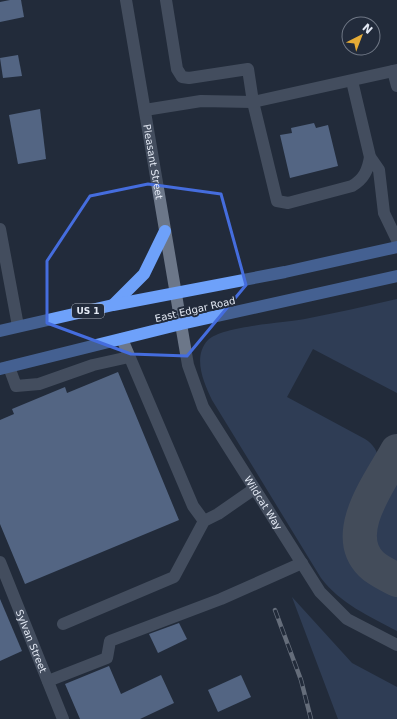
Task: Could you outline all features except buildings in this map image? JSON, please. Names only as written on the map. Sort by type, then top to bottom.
[{"type":"highway","points":[[113,305],[144,274],[165,231]]},
{"type":"highway","name":"East Edgar Road","points":[[0,331],[113,305],[285,272],[397,247]]},
{"type":"highway","name":"East Edgar Road","points":[[4,368],[181,324],[397,276]]},
{"type":"street","name":"Pleasant Street","points":[[126,0],[181,324]]},
{"type":"street","points":[[166,0],[177,70],[179,73],[189,78],[248,69],[253,102],[277,201],[288,203],[342,189],[359,182],[366,174],[370,157]]},
{"type":"street","points":[[145,110],[201,101],[253,102],[395,71],[397,86]]},
{"type":"street","points":[[352,81],[370,157],[379,170],[384,213],[397,240]]},
{"type":"street","points":[[0,229],[18,326]]},
{"type":"street","name":"Wildcat Way","points":[[181,324],[188,365],[203,407],[320,592],[347,619],[397,644]]},
{"type":"street","points":[[122,338],[193,506],[204,521]]},
{"type":"street","points":[[4,368],[16,386],[39,384],[94,365],[130,357]]},
{"type":"street","points":[[63,624],[174,577],[204,521],[218,514],[254,489]]},
{"type":"street","name":"Sylvan Street","points":[[0,562],[64,719]]},
{"type":"street","points":[[48,681],[107,658],[110,641],[221,599],[302,564]]},
{"type":"highlighted area","points":[[148,184],[221,194],[246,285],[187,356],[131,354],[47,323],[47,261],[90,196]]},
{"type":"shaded area","points":[[397,299],[397,393],[313,349],[287,397],[365,439],[375,449],[378,456],[378,464],[356,504],[351,518],[348,533],[349,547],[354,560],[365,573],[376,581],[397,592],[397,631],[356,609],[337,595],[321,578],[212,400],[203,378],[200,362],[203,347],[208,340],[215,335],[226,331],[305,319]]},
{"type":"shaded area","points":[[397,474],[397,567],[382,559],[373,549],[370,537],[376,512]]},
{"type":"shaded area","points":[[292,597],[352,663],[397,687],[397,719],[338,719]]},
{"type":"taxiway","points":[[397,451],[366,507],[361,523],[360,537],[363,551],[371,564],[380,571],[397,580]]},
{"type":"railway","points":[[275,610],[301,680],[311,719]]}]
